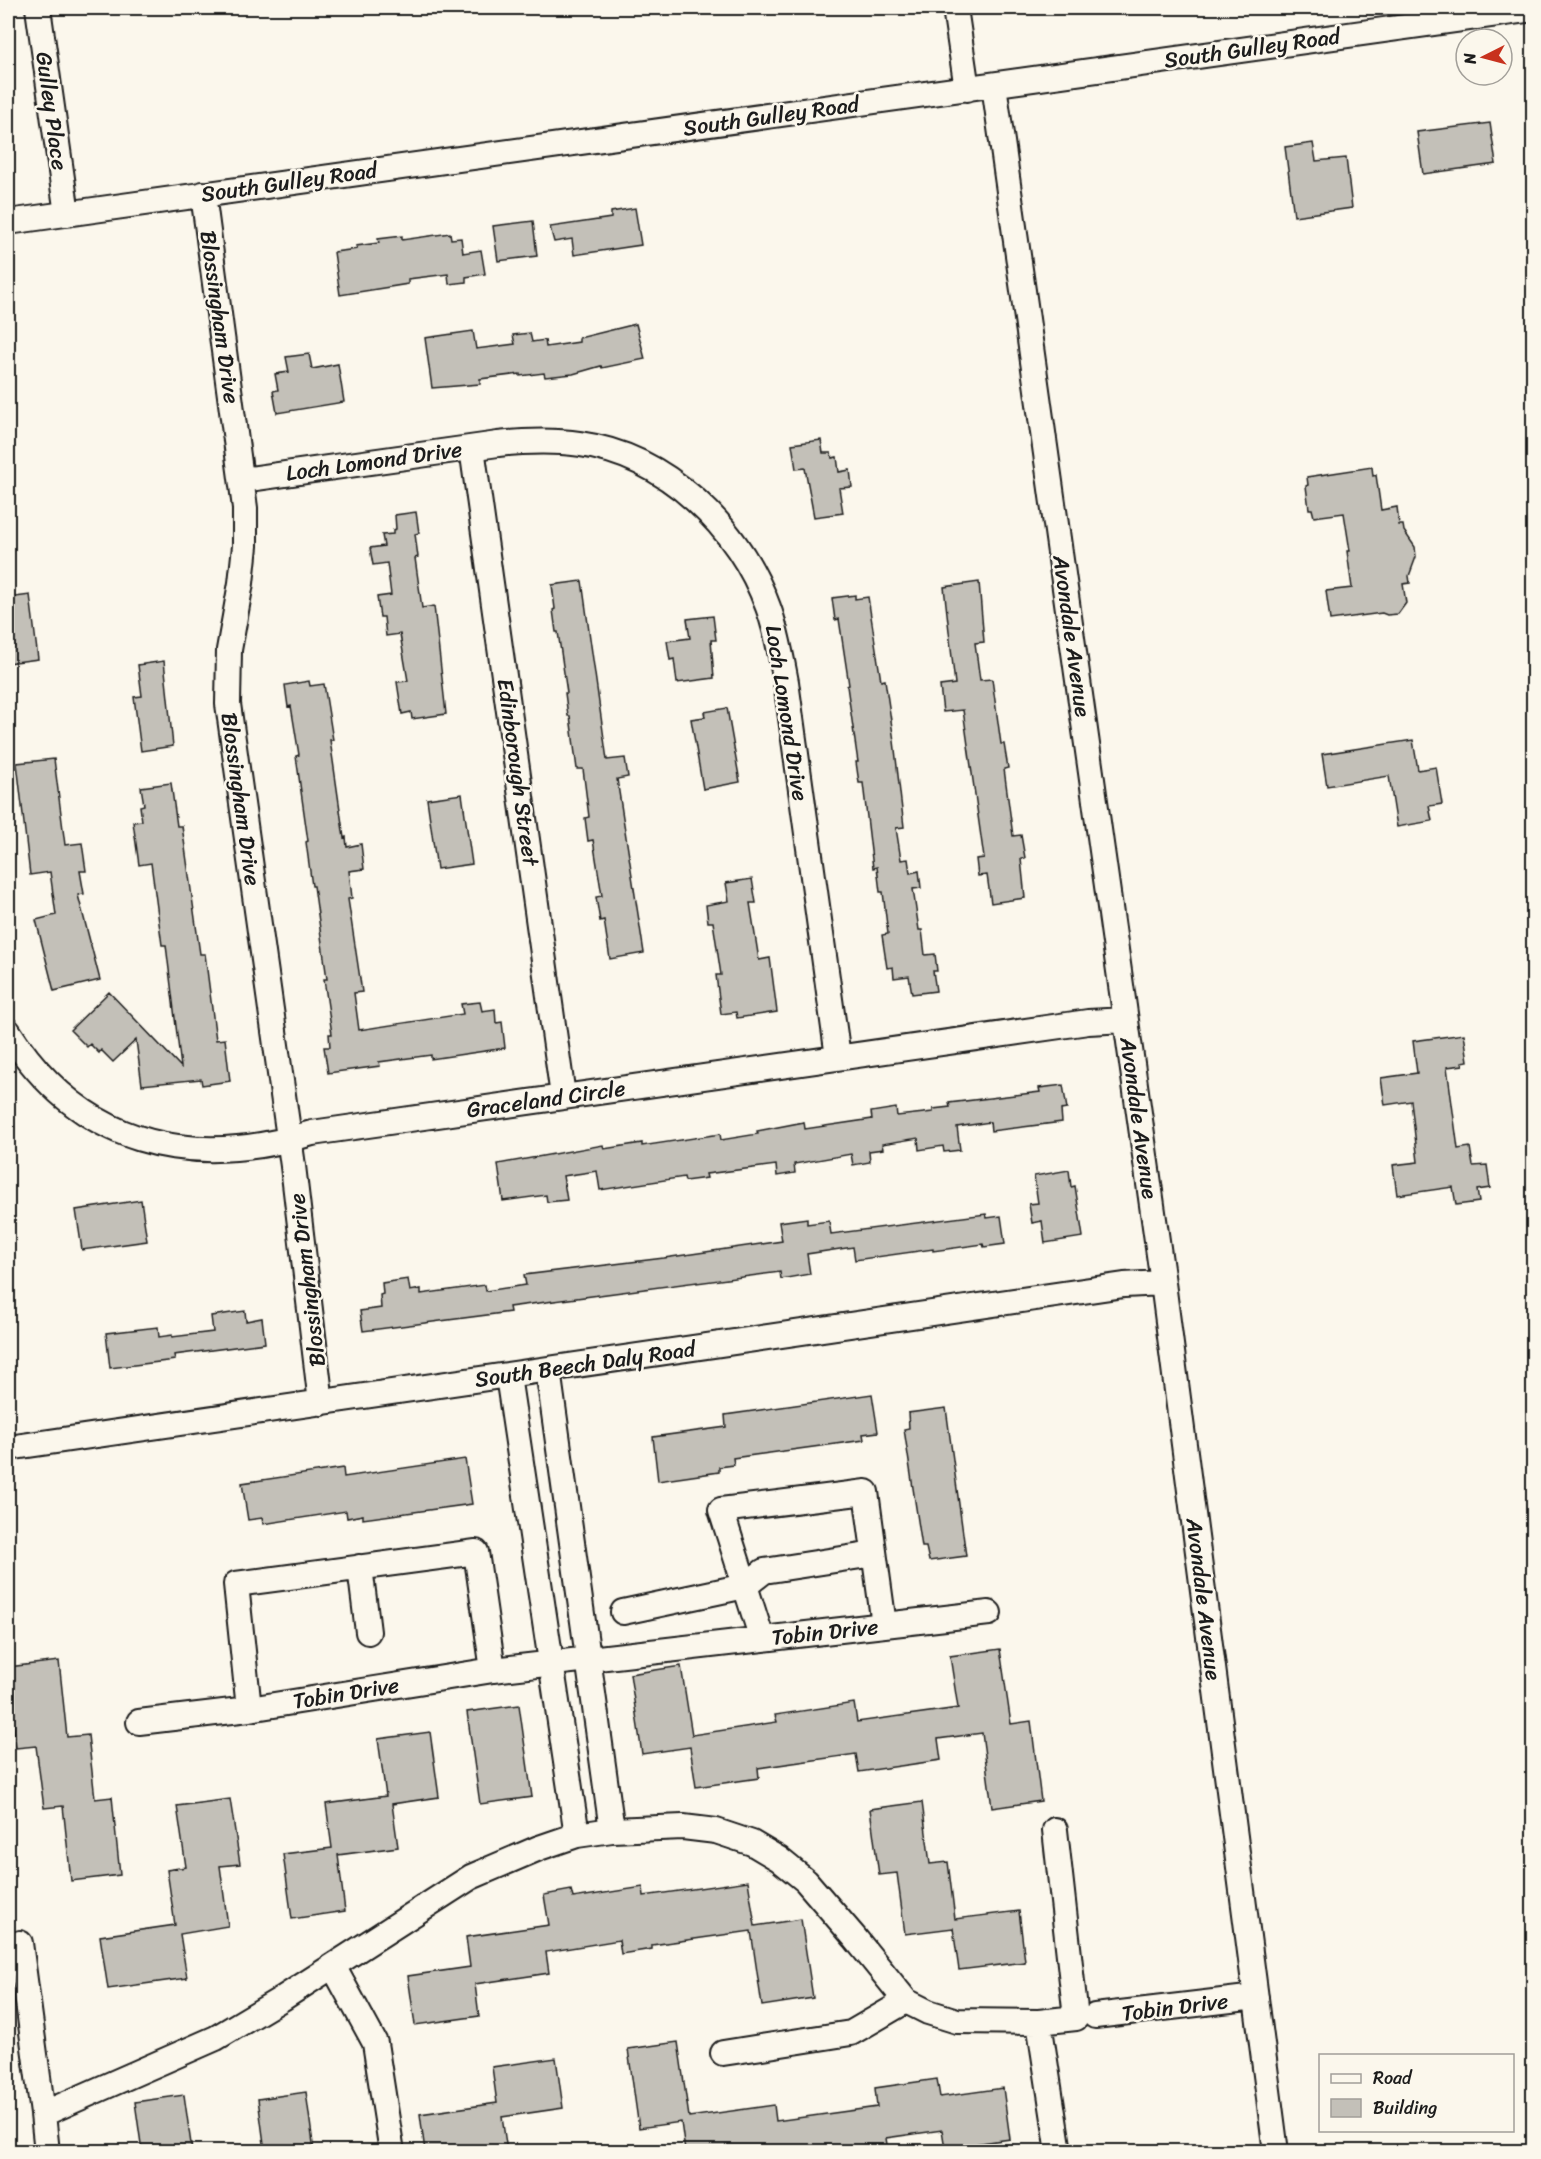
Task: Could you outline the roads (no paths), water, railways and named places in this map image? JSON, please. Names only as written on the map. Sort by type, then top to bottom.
[{"type":"street","name":"Gulley Place","points":[[38,8],[67,214]]},
{"type":"street","points":[[955,8],[967,89]]},
{"type":"street","name":"South Gulley Road","points":[[8,222],[967,89],[1388,18],[1533,9]]},
{"type":"street","name":"Avondale Avenue","points":[[994,85],[1163,1283],[1276,2151]]},
{"type":"street","name":"Blossingham Drive","points":[[203,194],[245,508],[245,546],[241,583],[229,651],[228,704],[293,1166],[321,1403]]},
{"type":"street","name":"Loch Lomond Drive","points":[[242,480],[534,441],[582,444],[652,468],[692,497],[714,518],[734,543],[758,583],[777,632],[786,682],[838,1058]]},
{"type":"street","name":"Edinborough Street","points":[[472,448],[563,1096]]},
{"type":"street","name":"Graceland Circle","points":[[8,1031],[23,1055],[45,1081],[69,1102],[97,1121],[142,1140],[187,1148],[224,1148],[563,1096],[1088,1022],[1126,1020]]},
{"type":"street","name":"South Beech Daly Road","points":[[8,1448],[1124,1285],[1163,1283]]},
{"type":"street","points":[[548,1370],[612,1830]]},
{"type":"street","points":[[508,1376],[577,1835]]},
{"type":"street","points":[[762,1639],[721,1510],[866,1492],[884,1625]]},
{"type":"street","points":[[249,1709],[236,1584],[476,1551],[493,1670]]},
{"type":"street","points":[[624,1612],[745,1586],[764,1571],[874,1554]]},
{"type":"street","points":[[360,1567],[368,1632]]},
{"type":"street","name":"Tobin Drive","points":[[139,1722],[249,1709],[552,1662],[989,1613]]},
{"type":"street","points":[[43,2114],[216,2038],[471,1877],[539,1848],[577,1835],[612,1830],[683,1827],[716,1831],[752,1843],[778,1859],[806,1881],[906,2001],[927,2012],[957,2021],[1039,2022],[1076,2018],[1056,1830]]},
{"type":"street","points":[[20,1943],[48,2151]]},
{"type":"street","points":[[333,1966],[375,2043],[392,2151]]},
{"type":"street","name":"Tobin Drive","points":[[1095,2016],[1256,1997]]},
{"type":"street","points":[[723,2053],[851,2033],[906,2001]]},
{"type":"street","points":[[1039,2022],[1059,2151]]}]
